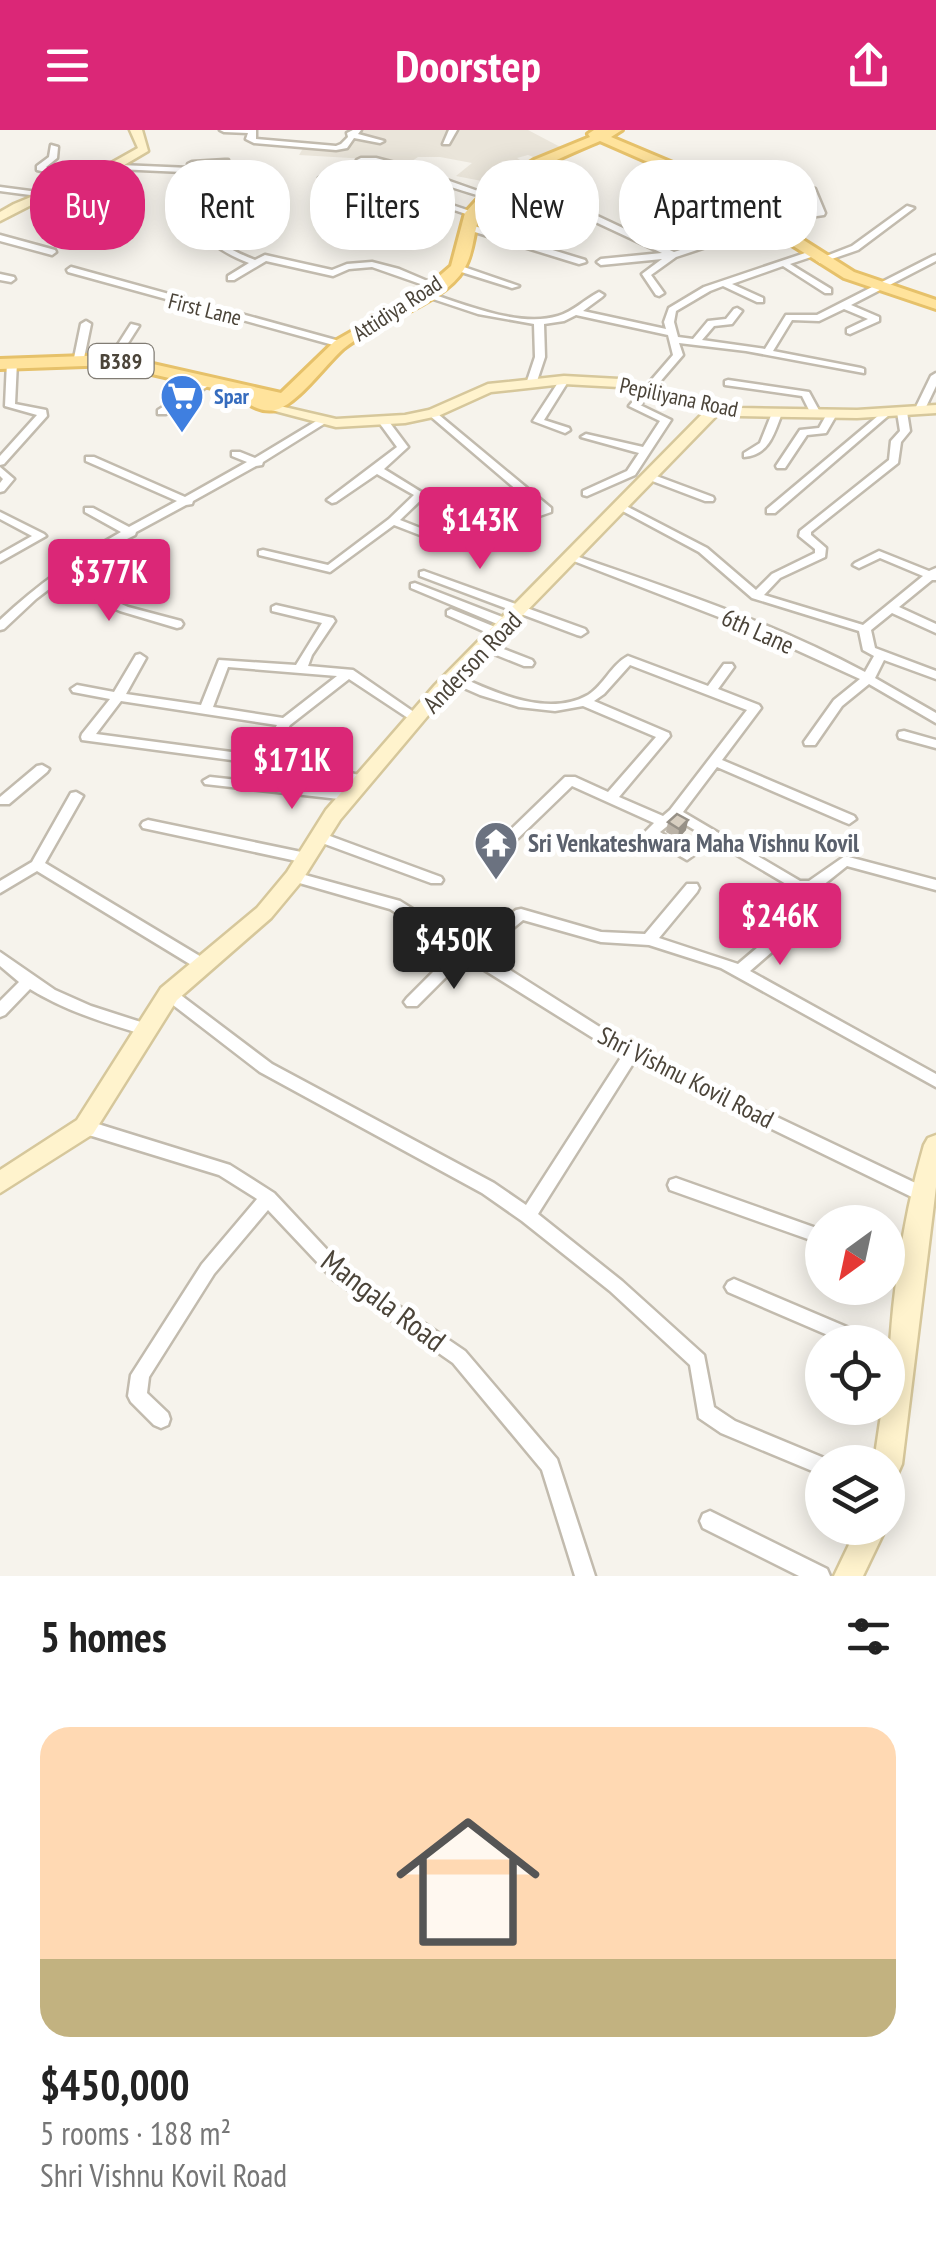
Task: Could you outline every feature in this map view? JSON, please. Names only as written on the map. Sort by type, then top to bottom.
[{"type":"main road","points":[[129,160],[144,148],[136,130]]},
{"type":"main road","points":[[545,160],[593,134],[616,130]]},
{"type":"main road","points":[[593,134],[654,160]]},
{"type":"main road","points":[[3,212],[30,198]]},
{"type":"main road","points":[[470,220],[475,213]]},
{"type":"main road","name":"Attidiya Road","points":[[271,400],[340,344],[430,290],[458,268],[470,220]]},
{"type":"main road","points":[[805,250],[879,288],[936,305]]},
{"type":"main road","name":"B389","points":[[6,363],[113,360],[212,380],[271,400]]},
{"type":"main road","name":"Pepiliyana Road","points":[[271,400],[316,418],[383,420],[433,413],[488,388],[564,380],[649,390],[716,408],[776,413],[936,409]]},
{"type":"main road","name":"Anderson Road","points":[[0,1182],[86,1127],[169,994],[264,914],[355,788],[452,678],[716,408]]},
{"type":"main road","points":[[902,1325],[922,1194],[936,1146]]},
{"type":"main road","points":[[848,1576],[864,1545]]},
{"type":"street","points":[[224,130],[253,131],[250,139],[254,141],[305,145],[344,146],[353,133],[380,142]]},
{"type":"street","points":[[446,142],[454,130]]},
{"type":"street","points":[[298,154],[305,145]]},
{"type":"street","points":[[50,160],[54,147]]},
{"type":"street","points":[[194,160],[199,152]]},
{"type":"street","points":[[0,189],[30,193]]},
{"type":"street","points":[[654,305],[672,310],[723,284],[783,263],[855,248],[910,208]]},
{"type":"street","points":[[455,213],[582,262]]},
{"type":"street","points":[[599,220],[673,255]]},
{"type":"street","points":[[0,238],[52,252]]},
{"type":"street","points":[[224,250],[256,263]]},
{"type":"street","points":[[602,262],[673,255],[687,250]]},
{"type":"street","points":[[659,293],[646,274],[673,255]]},
{"type":"street","points":[[231,278],[265,258],[333,273],[352,262],[370,262],[430,290],[539,324],[559,324],[599,295]]},
{"type":"street","points":[[767,353],[790,317],[814,320],[931,268],[936,258]]},
{"type":"street","points":[[783,263],[828,291]]},
{"type":"street","points":[[458,268],[515,286]]},
{"type":"street","name":"First Lane","points":[[71,270],[170,301],[340,344]]},
{"type":"street","points":[[723,284],[760,300]]},
{"type":"street","points":[[846,306],[876,319],[850,332]]},
{"type":"street","points":[[587,493],[624,479],[666,420],[634,408],[678,355],[668,322],[672,310]]},
{"type":"street","points":[[575,312],[696,341],[861,371]]},
{"type":"street","points":[[696,341],[710,323],[729,322],[736,312]]},
{"type":"street","points":[[79,358],[86,324]]},
{"type":"street","points":[[532,381],[540,356],[539,324]]},
{"type":"street","points":[[113,360],[134,326]]},
{"type":"street","points":[[0,462],[42,416],[42,412],[10,406],[6,363]]},
{"type":"street","points":[[756,596],[776,576],[821,555],[806,531],[894,460],[896,442],[905,431],[911,411],[936,376]]},
{"type":"street","points":[[162,412],[212,380]]},
{"type":"street","points":[[564,380],[538,421],[566,430]]},
{"type":"street","points":[[728,383],[806,394],[824,414],[822,431],[804,432],[781,466]]},
{"type":"street","points":[[433,413],[546,510],[501,526]]},
{"type":"street","points":[[748,455],[764,444],[776,413]]},
{"type":"street","points":[[771,510],[885,413]]},
{"type":"street","points":[[0,626],[56,579],[258,464],[316,418]]},
{"type":"street","points":[[332,500],[403,447],[383,420]]},
{"type":"street","points":[[586,438],[646,450]]},
{"type":"street","points":[[236,454],[258,464]]},
{"type":"street","points":[[90,459],[188,502]]},
{"type":"street","points":[[263,553],[330,568],[421,495],[377,469]]},
{"type":"street","points":[[0,470],[9,480],[0,489]]},
{"type":"street","points":[[651,477],[708,500]]},
{"type":"street","points":[[622,508],[703,550],[756,596],[865,629]]},
{"type":"street","points":[[89,510],[131,533]]},
{"type":"street","points":[[0,515],[40,536],[0,559]]},
{"type":"street","points":[[393,521],[429,535]]},
{"type":"street","points":[[859,565],[878,554],[934,574]]},
{"type":"street","name":"6th Lane","points":[[572,558],[685,599],[868,679],[936,719]]},
{"type":"street","points":[[424,574],[502,628],[528,663]]},
{"type":"street","points":[[865,629],[934,574]]},
{"type":"street","points":[[56,579],[124,608],[177,624]]},
{"type":"street","points":[[415,586],[502,628]]},
{"type":"street","points":[[892,608],[936,629]]},
{"type":"street","points":[[276,609],[330,621],[323,636],[305,652],[301,668]]},
{"type":"street","points":[[450,613],[502,628],[581,632]]},
{"type":"street","points":[[865,629],[869,650],[936,675]]},
{"type":"street","points":[[810,742],[838,703],[868,679],[880,657]]},
{"type":"street","points":[[140,658],[118,697],[87,737],[259,757],[355,788]]},
{"type":"street","points":[[452,678],[522,705],[542,707],[583,701],[596,695],[628,660],[756,708],[670,817],[651,834],[687,854]]},
{"type":"street","points":[[206,710],[222,662],[348,673],[418,719]]},
{"type":"street","points":[[710,690],[728,667]]},
{"type":"street","points":[[259,757],[285,722],[348,673]]},
{"type":"street","points":[[77,689],[285,722]]},
{"type":"street","points":[[583,701],[664,736],[611,798]]},
{"type":"street","points":[[904,735],[936,744]]},
{"type":"street","points":[[714,761],[849,819]]},
{"type":"street","points":[[1,801],[42,768]]},
{"type":"street","points":[[505,844],[566,782],[575,780],[611,798],[670,817],[798,886],[812,886],[844,862],[936,885]]},
{"type":"street","points":[[210,781],[355,788]]},
{"type":"street","points":[[0,888],[37,865],[76,796]]},
{"type":"street","points":[[148,825],[306,858]]},
{"type":"street","points":[[320,838],[436,880]]},
{"type":"street","points":[[37,865],[203,965]]},
{"type":"street","points":[[0,866],[17,875]]},
{"type":"street","name":"Shri Vishnu Kovil Road","points":[[294,877],[386,900],[630,1054],[922,1194]]},
{"type":"street","points":[[649,940],[692,888]]},
{"type":"street","points":[[412,1002],[468,953],[517,917],[530,913],[601,937],[649,940],[740,970],[936,1081]]},
{"type":"street","points":[[740,970],[784,934]]},
{"type":"street","points":[[0,957],[26,984],[74,1008],[145,1028]]},
{"type":"street","points":[[0,1011],[26,984]]},
{"type":"street","points":[[169,994],[266,1068],[488,1188],[528,1216],[616,1286],[698,1361],[706,1412],[728,1426],[805,1459]]},
{"type":"street","points":[[528,1216],[630,1054]]},
{"type":"street","name":"Mangala Road","points":[[86,1127],[224,1170],[268,1198],[340,1274],[459,1357],[550,1465],[586,1576]]},
{"type":"street","points":[[676,1185],[805,1231]]},
{"type":"street","points":[[161,1419],[137,1396],[140,1375],[208,1269],[268,1198]]},
{"type":"street","points":[[905,1271],[912,1274]]},
{"type":"street","points":[[734,1286],[823,1325]]},
{"type":"street","points":[[710,1521],[820,1576]]},
{"type":"shaded area","points":[[357,130],[528,130],[568,151],[546,160],[528,155],[517,158],[520,160],[475,160],[475,180],[456,176],[472,163],[440,157],[385,160],[299,155],[305,145],[344,146]]},
{"type":"building","points":[[677,814],[688,820],[679,829],[668,822]]},
{"type":"place","name":"Spar","points":[[182,434]]},
{"type":"place","name":"Sri Venkateshwara Maha Vishnu Kovil","points":[[496,881]]}]
